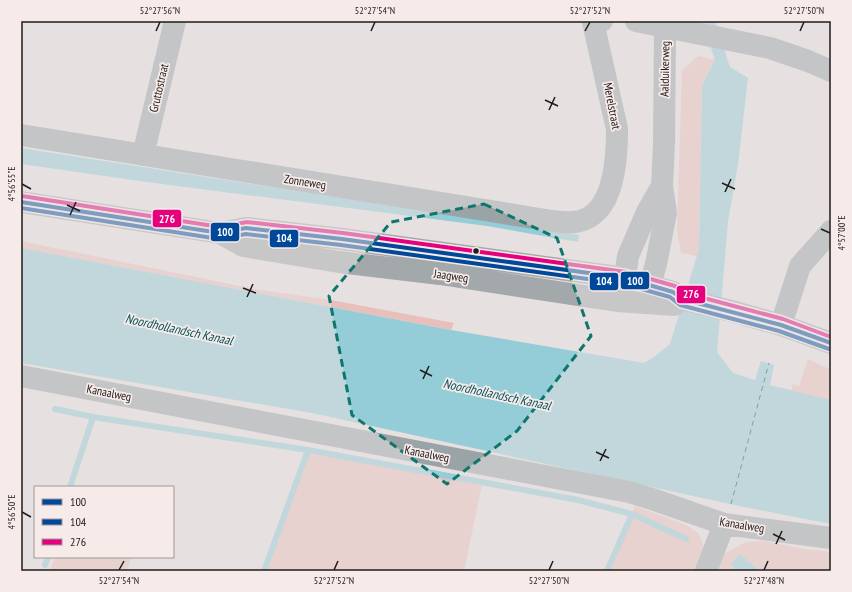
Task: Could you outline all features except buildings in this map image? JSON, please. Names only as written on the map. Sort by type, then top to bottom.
[{"type":"main road","name":"Jaagweg","points":[[21,202],[220,233],[246,228],[283,232],[625,278]]},
{"type":"main road","name":"Jaagweg","points":[[220,233],[243,246],[338,262],[440,274],[617,301],[650,294],[674,305],[682,299],[781,324],[831,343]]},
{"type":"street","name":"Gruttostraat","points":[[143,155],[175,21]]},
{"type":"street","name":"Merelstraat","points":[[589,216],[601,207],[610,186],[616,154],[617,129],[594,21]]},
{"type":"street","points":[[636,21],[665,27]]},
{"type":"street","name":"Aalduikerweg","points":[[650,294],[666,213],[662,186],[664,144],[665,27],[770,48],[808,61],[831,71]]},
{"type":"street","name":"Zonneweg","points":[[21,135],[552,221],[575,222],[584,220],[589,216]]},
{"type":"street","name":"Aalduikerweg","points":[[625,278],[628,256],[646,212],[662,186]]},
{"type":"street","points":[[781,324],[800,266],[831,231]]},
{"type":"street","points":[[625,278],[650,294]]},
{"type":"street","name":"Kanaalweg","points":[[21,376],[628,492],[724,524],[831,538]]},
{"type":"street","points":[[706,571],[724,524]]},
{"type":"highlighted area","points":[[484,204],[557,238],[591,336],[517,431],[447,484],[352,415],[329,296],[391,222]]},
{"type":"shaded area","points":[[698,56],[715,60],[702,85],[699,249],[697,256],[681,253],[677,231],[682,70]]},
{"type":"shaded area","points":[[21,241],[254,289],[331,300],[454,323],[451,330],[21,248]]},
{"type":"shaded area","points":[[808,359],[831,370],[831,400],[791,391],[793,384],[799,386]]},
{"type":"shaded area","points":[[306,453],[482,484],[464,571],[262,571]]},
{"type":"shaded area","points":[[635,506],[686,525],[698,533],[704,547],[726,553],[746,542],[764,541],[804,549],[831,552],[831,571],[760,571],[740,554],[731,564],[735,571],[608,571]]},
{"type":"shaded area","points":[[55,558],[132,558],[127,570],[128,571],[50,571]]},
{"type":"water","name":"Noordhollandsch Kanaal","points":[[702,21],[715,21],[730,67],[748,78],[738,164],[728,222],[717,352],[733,373],[755,380],[761,361],[774,365],[770,385],[831,400],[831,524],[739,506],[312,413],[21,363],[21,248],[451,330],[644,363],[670,344],[699,249],[702,85],[715,60]]},
{"type":"water","points":[[21,148],[579,235],[578,242],[487,226],[139,181],[21,164]]},
{"type":"water","points":[[740,554],[760,571],[735,571],[731,564]]},
{"type":"waterway","points":[[55,409],[93,417],[70,486]]},
{"type":"waterway","points":[[93,417],[308,450]]},
{"type":"waterway","points":[[264,571],[308,450],[578,500],[632,514]]},
{"type":"waterway","points":[[607,571],[632,514],[686,539]]},
{"type":"waterway","points":[[45,565],[48,558]]},
{"type":"ferry route","points":[[731,504],[769,363]]},
{"type":"transit line","name":"276","points":[[22,196],[220,227],[247,222],[343,233],[626,272],[675,286],[685,293],[783,319],[831,337]]},
{"type":"transit line","name":"100","points":[[21,202],[220,233],[246,228],[342,239],[625,278],[673,292],[682,299],[781,325],[831,343]]},
{"type":"transit line","name":"104","points":[[21,208],[219,239],[246,234],[341,245],[624,284],[670,297],[680,305],[779,331],[829,349]]}]
